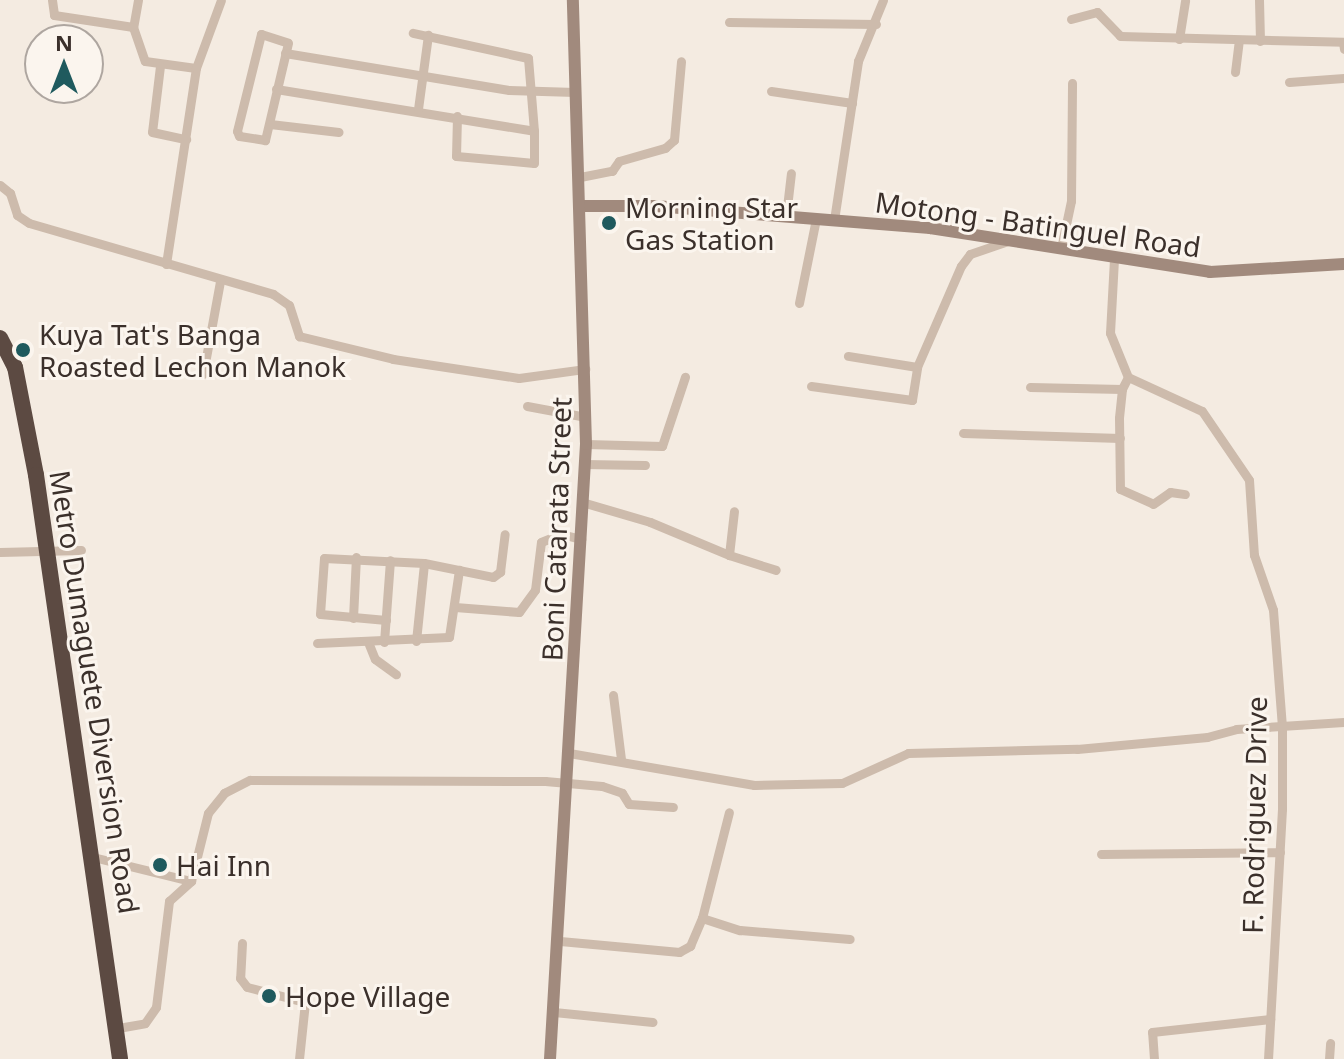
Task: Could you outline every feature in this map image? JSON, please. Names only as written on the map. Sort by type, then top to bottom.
[{"type":"highway","name":"Metro Dumaguete Diversion Road","points":[[0,338],[21,391],[93,857],[120,1059]]},
{"type":"street","points":[[52,0],[54,15],[133,27]]},
{"type":"street","points":[[138,0],[133,27],[143,59],[160,66],[196,68]]},
{"type":"street","points":[[166,264],[196,68],[221,0]]},
{"type":"street","name":"Boni Catarata Street","points":[[550,1059],[560,941],[586,444],[582,206],[573,0]]},
{"type":"street","points":[[834,220],[861,49],[876,24],[883,0]]},
{"type":"street","points":[[1179,39],[1185,0]]},
{"type":"street","points":[[1259,0],[1260,41]]},
{"type":"street","points":[[1071,19],[1097,12],[1116,35],[1343,42],[1344,49]]},
{"type":"street","points":[[729,22],[876,24]]},
{"type":"street","points":[[413,33],[524,55],[532,93],[534,163],[456,156],[457,116]]},
{"type":"street","points":[[418,109],[428,35]]},
{"type":"street","points":[[257,37],[287,38],[285,53],[265,140],[239,136],[257,37]]},
{"type":"street","points":[[1235,72],[1239,41]]},
{"type":"street","points":[[285,53],[423,72],[532,93],[575,92]]},
{"type":"street","points":[[580,177],[612,171],[619,161],[665,148],[674,140],[681,61]]},
{"type":"street","points":[[160,66],[152,132],[186,139]]},
{"type":"street","points":[[1289,82],[1344,78]]},
{"type":"street","points":[[1061,248],[1071,201],[1072,83]]},
{"type":"street","points":[[276,89],[418,109],[534,131]]},
{"type":"street","points":[[771,91],[852,103]]},
{"type":"street","points":[[270,124],[339,132]]},
{"type":"street","points":[[786,216],[791,173]]},
{"type":"street","points":[[0,185],[10,193],[17,215],[29,223],[273,294],[289,305],[299,336],[393,359],[519,378],[585,369]]},
{"type":"street","name":"Motong - Batinguel Road","points":[[582,206],[834,220],[1013,239],[1114,259],[1210,272],[1344,264]]},
{"type":"street","points":[[799,303],[816,219]]},
{"type":"street","points":[[811,386],[912,400],[917,367],[961,266],[970,254],[1013,239]]},
{"type":"street","points":[[1114,259],[1110,333],[1128,377],[1122,389],[1120,489],[1153,504],[1170,492],[1185,494]]},
{"type":"street","points":[[203,374],[220,281]]},
{"type":"street","points":[[848,356],[917,367]]},
{"type":"street","points":[[586,444],[662,446],[685,377]]},
{"type":"street","name":"F. Rodriguez Drive","points":[[1128,377],[1202,411],[1243,464],[1253,502],[1254,555],[1273,610],[1282,727],[1280,852],[1268,1059]]},
{"type":"street","points":[[1030,387],[1122,389]]},
{"type":"street","points":[[527,406],[586,417]]},
{"type":"street","points":[[963,433],[1120,438]]},
{"type":"street","points":[[583,464],[645,465]]},
{"type":"street","points":[[582,502],[776,570]]},
{"type":"street","points":[[729,555],[734,511]]},
{"type":"street","points":[[386,620],[353,618],[319,611],[324,558],[356,557],[424,563],[497,576],[505,534]]},
{"type":"street","points":[[455,607],[519,612],[535,590],[541,542],[561,534],[581,539]]},
{"type":"street","points":[[0,552],[81,550]]},
{"type":"street","points":[[353,618],[356,557]]},
{"type":"street","points":[[384,642],[390,560]]},
{"type":"street","points":[[416,641],[424,563]]},
{"type":"street","points":[[317,643],[416,641],[449,637],[459,570]]},
{"type":"street","points":[[368,642],[375,659],[396,674]]},
{"type":"street","points":[[613,695],[621,759]]},
{"type":"street","points":[[569,753],[621,759],[754,785],[842,783],[908,753],[1077,749],[1344,722]]},
{"type":"street","points":[[118,1028],[145,1023],[156,1007],[169,901],[191,881],[208,813],[224,793],[250,780],[569,783],[615,789],[629,804],[673,807]]},
{"type":"street","points":[[560,941],[679,952],[690,946],[702,918],[729,812]]},
{"type":"street","points":[[1101,854],[1280,852]]},
{"type":"street","points":[[93,857],[191,881]]},
{"type":"street","points":[[702,918],[740,930],[850,939]]},
{"type":"street","points":[[242,943],[240,978],[247,987],[305,1002],[299,1059]]},
{"type":"street","points":[[554,1012],[652,1022]]},
{"type":"street","points":[[1154,1059],[1152,1032],[1270,1019]]},
{"type":"street","points":[[1329,1059],[1330,1043]]},
{"type":"place","name":"Morning Star Gas Station","points":[[609,223]]},
{"type":"place","name":"Kuya Tat's Banga Roasted Lechon Manok","points":[[23,350]]},
{"type":"place","name":"Hai Inn","points":[[160,865]]},
{"type":"place","name":"Hope Village","points":[[269,996]]}]
